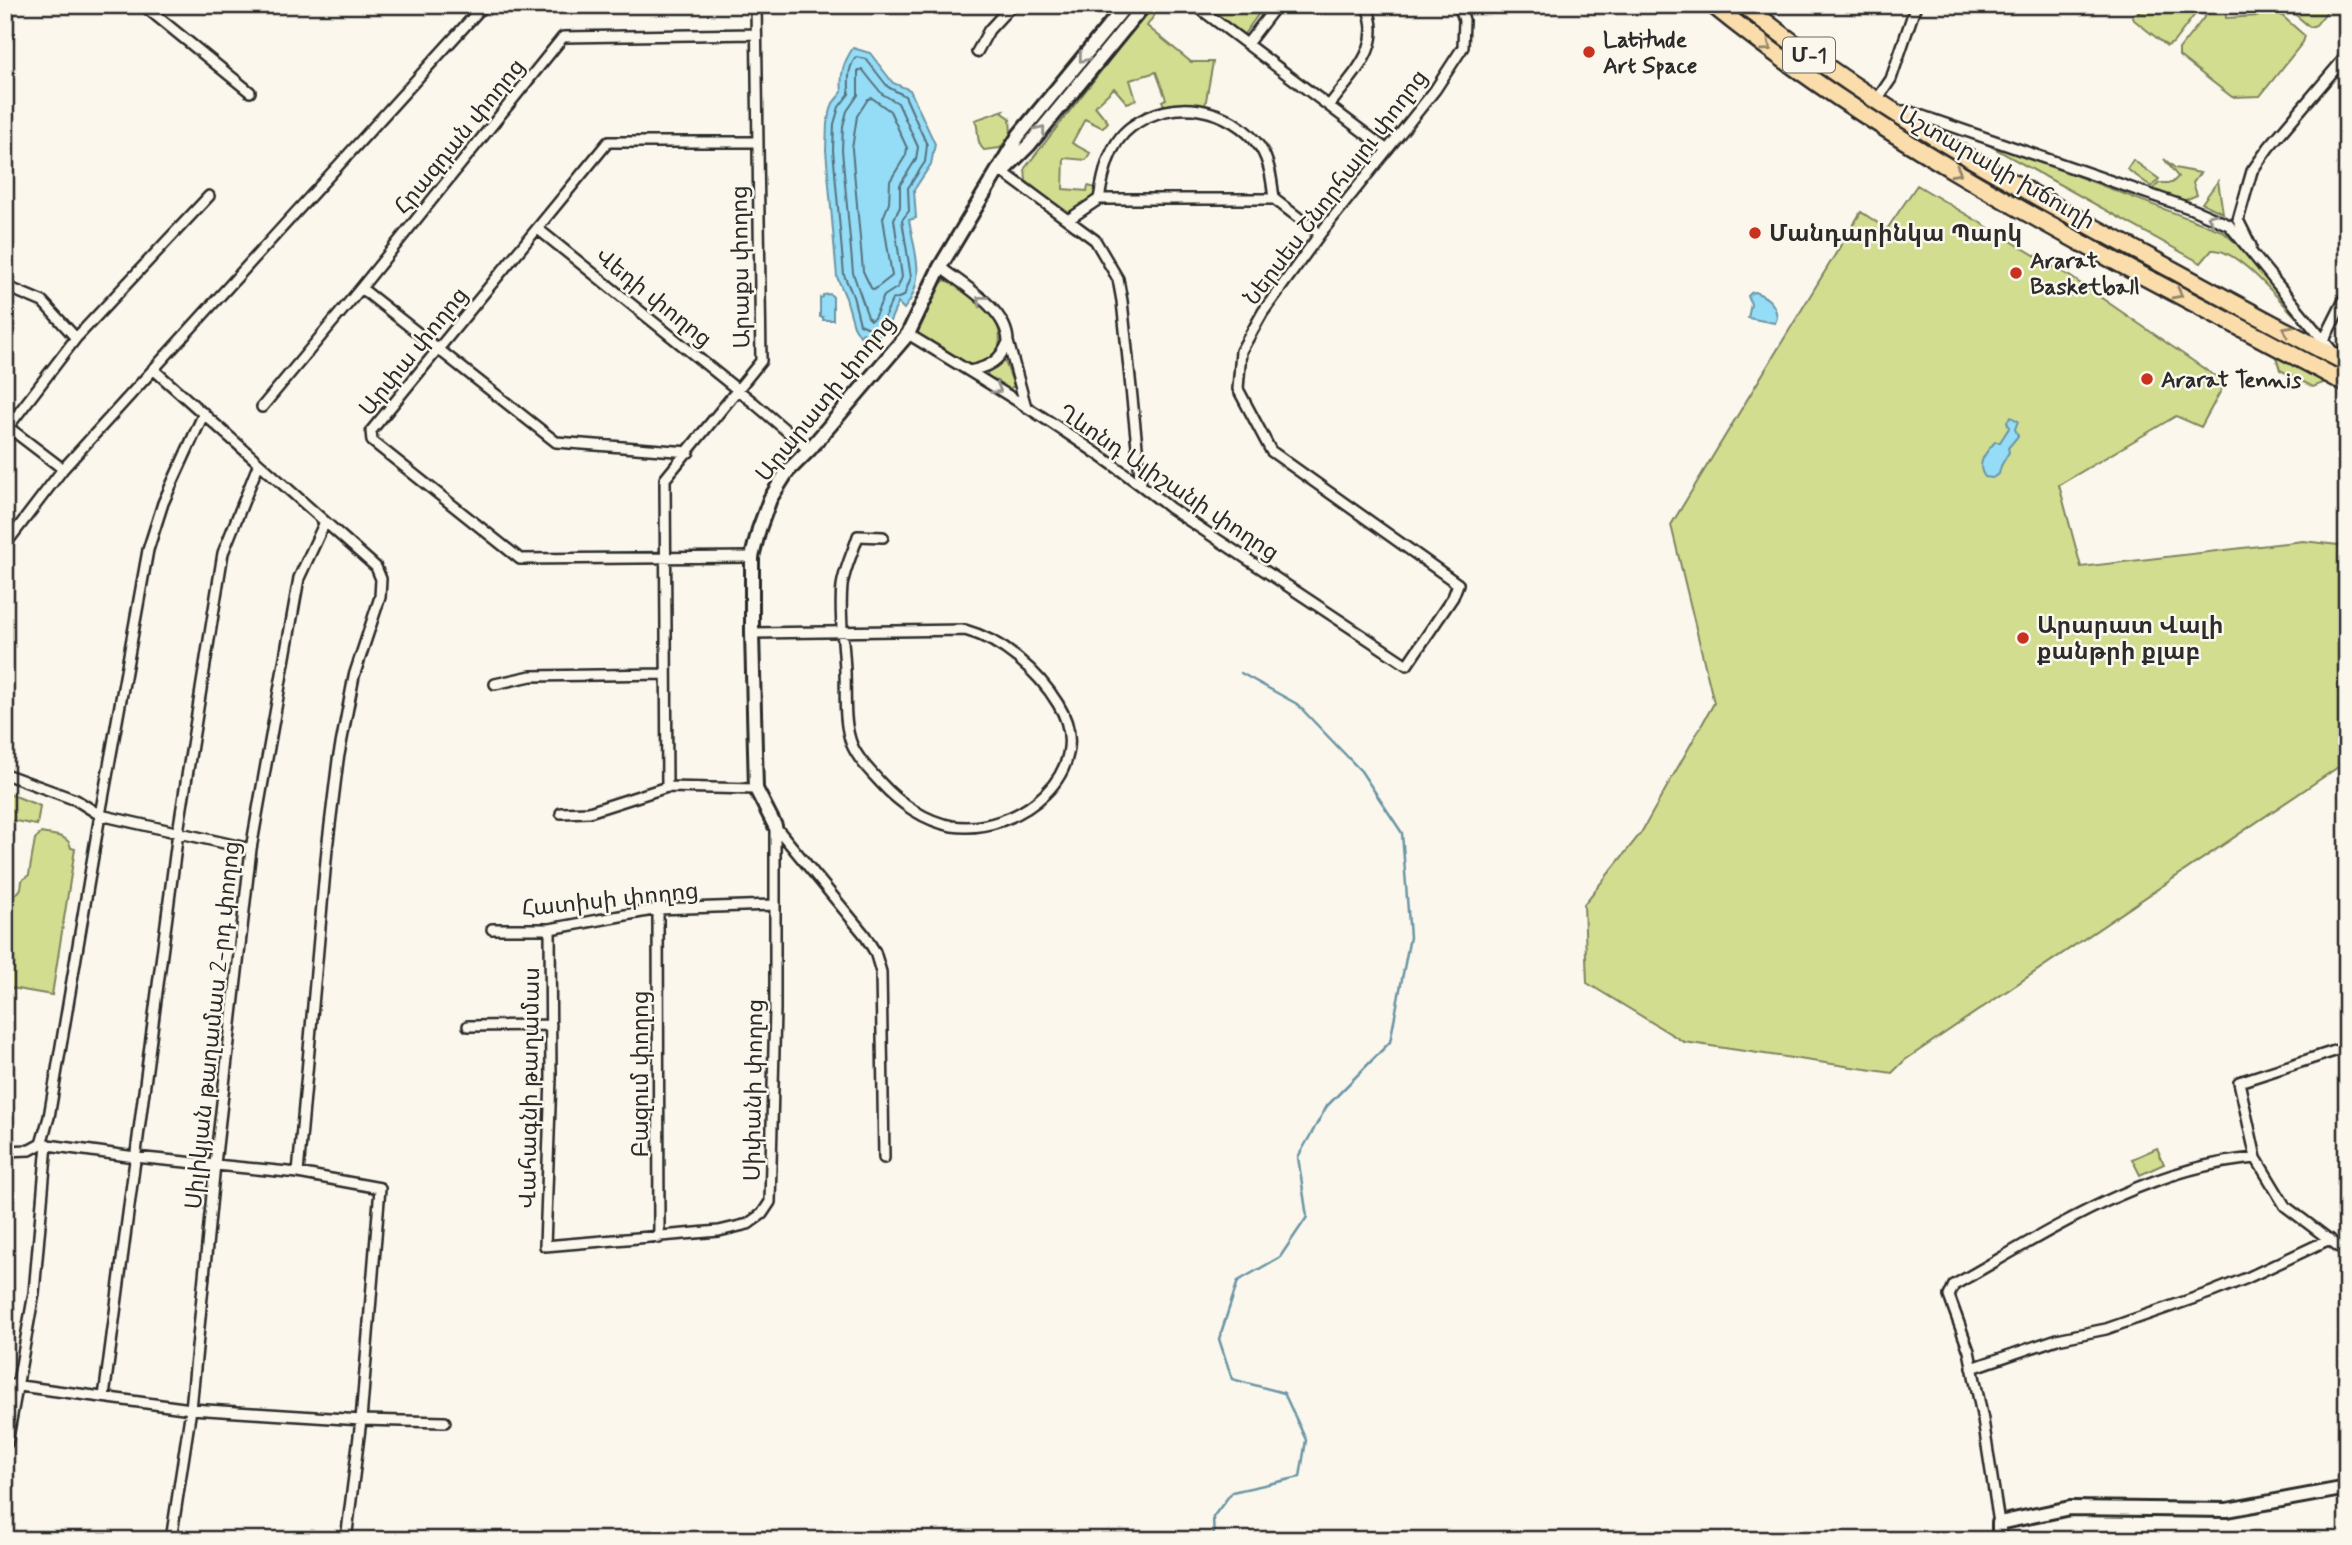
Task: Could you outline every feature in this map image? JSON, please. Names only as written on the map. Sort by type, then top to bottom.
[{"type":"highway","name":"Աշտարակի խճուղի","points":[[1713,5],[1808,77],[1938,162],[2071,237],[2347,384]]},
{"type":"highway","name":"Աշտարակի խճուղի","points":[[1744,5],[1818,61],[1946,145],[2080,221],[2343,360]]},
{"type":"street","points":[[144,5],[250,92]]},
{"type":"street","points":[[5,545],[63,469],[484,5]]},
{"type":"street","name":"Արաքս փողոց","points":[[667,787],[665,479],[761,361],[756,5]]},
{"type":"street","points":[[977,52],[989,30],[1012,5]]},
{"type":"street","name":"Արարատի փողոց","points":[[775,826],[756,789],[752,633],[752,557],[770,499],[787,472],[908,334],[940,267],[1019,135],[1126,5]]},
{"type":"street","points":[[1195,5],[1386,149]]},
{"type":"street","points":[[1247,44],[1277,5]]},
{"type":"street","points":[[1329,106],[1370,50],[1372,17],[1366,5]]},
{"type":"street","name":"Ներսես Շնորհալու փողոց","points":[[1408,665],[1453,597],[1458,584],[1271,451],[1238,389],[1241,351],[1262,312],[1434,90],[1462,47],[1464,20],[1459,5]]},
{"type":"street","points":[[1876,101],[1892,79],[1916,5]]},
{"type":"street","name":"Արարատի փողոց","points":[[998,173],[1029,145],[1142,6]]},
{"type":"street","name":"Հրազդան փողոց","points":[[262,407],[563,37],[756,33]]},
{"type":"street","points":[[2258,260],[2238,220],[2252,171],[2347,55]]},
{"type":"street","points":[[1099,199],[1102,178],[1112,150],[1129,127],[1156,114],[1182,108],[1214,112],[1239,125],[1261,148],[1271,174],[1274,199]]},
{"type":"street","points":[[1891,110],[1919,115],[2192,209],[2229,225],[2343,360]]},
{"type":"street","name":"Արփա փողոց","points":[[752,557],[520,559],[372,441],[371,431],[608,142],[757,142]]},
{"type":"street","points":[[998,173],[1095,240],[1118,279],[1141,485]]},
{"type":"street","points":[[63,469],[8,426],[76,338],[209,196]]},
{"type":"street","points":[[1068,220],[1099,199],[1274,199],[1320,234]]},
{"type":"street","name":"Վեդի փողոց","points":[[538,229],[809,450]]},
{"type":"street","points":[[940,267],[994,310],[1008,332],[1008,342],[1026,407]]},
{"type":"street","points":[[5,286],[43,302],[76,338]]},
{"type":"street","points":[[361,288],[556,442],[689,452]]},
{"type":"street","points":[[2324,340],[2347,294]]},
{"type":"street","name":"Ղևոնդ Ալիշանի փողոց","points":[[908,334],[1026,407],[1141,485],[1170,508],[1408,665]]},
{"type":"street","points":[[969,371],[996,362],[1008,342]]},
{"type":"street","points":[[153,369],[376,567],[381,579],[380,597],[354,676],[338,760],[327,849],[298,1173]]},
{"type":"street","points":[[7,1443],[34,1293],[44,1144],[148,550],[163,503],[204,413]]},
{"type":"street","points":[[104,1397],[178,832],[223,553],[259,463]]},
{"type":"street","name":"Սիլիկյան թաղամաս 2-րդ փողոց","points":[[170,1540],[191,1409],[215,1164],[251,849],[299,578],[324,522]]},
{"type":"street","points":[[752,633],[843,632],[965,630],[983,635],[1012,654],[1055,697],[1068,725],[1070,750],[1048,792],[1019,814],[972,827],[938,822],[899,800],[874,775],[852,745],[847,727],[843,632],[842,585],[858,536],[883,537]]},
{"type":"street","points":[[495,684],[531,676],[666,674]]},
{"type":"street","points":[[5,774],[76,800],[100,815],[251,849]]},
{"type":"street","points":[[561,813],[589,812],[667,787],[756,789]]},
{"type":"street","points":[[775,826],[875,952],[881,971],[884,1158]]},
{"type":"street","name":"Սիփանի փողոց","points":[[545,1246],[719,1231],[748,1224],[762,1214],[770,1202],[775,1010],[775,826]]},
{"type":"street","name":"Հատիսի փողոց","points":[[492,929],[550,929],[657,909],[774,905]]},
{"type":"street","name":"Բազում փողոց","points":[[657,909],[659,1238]]},
{"type":"street","name":"Վահագնի թաղամաս","points":[[545,1246],[551,1078],[550,929]]},
{"type":"street","points":[[468,1026],[551,1025]]},
{"type":"street","points":[[2347,1047],[2239,1082],[2256,1158],[2285,1206],[2347,1252]]},
{"type":"street","points":[[5,1151],[30,1150],[44,1144],[135,1157],[298,1173],[380,1188],[362,1420],[346,1540]]},
{"type":"street","points":[[1999,1540],[1999,1523],[1983,1420],[1972,1368],[1949,1296],[1950,1289],[2054,1227],[2137,1187],[2229,1160],[2256,1158]]},
{"type":"street","points":[[1972,1368],[2057,1339],[2106,1329],[2212,1292],[2247,1279],[2330,1239]]},
{"type":"street","points":[[5,1384],[191,1409],[362,1420],[445,1422]]},
{"type":"street","points":[[1999,1523],[2070,1508],[2227,1510],[2347,1488]]},
{"type":"green space","points":[[1155,5],[1161,5],[1147,26],[1191,62],[1213,62],[1205,106],[1165,107],[1162,101],[1166,99],[1156,72],[1130,80],[1136,100],[1127,103],[1114,88],[1095,106],[1108,122],[1103,128],[1085,119],[1072,143],[1090,153],[1086,160],[1064,158],[1063,189],[1087,191],[1088,186],[1096,188],[1095,198],[1068,215],[1026,181],[1025,168]]},
{"type":"green space","points":[[1204,5],[1252,5],[1260,12],[1242,37]]},
{"type":"green space","points":[[1722,5],[1735,5],[1816,66],[2347,369],[2345,375],[2001,191],[1871,112]]},
{"type":"green space","points":[[2146,5],[2202,5],[2173,43],[2167,46],[2134,20],[2132,15],[2146,9]]},
{"type":"green space","points":[[2214,5],[2225,5],[2226,18],[2258,16],[2257,5],[2270,5],[2305,36],[2260,96],[2232,97],[2179,56],[2179,49]]},
{"type":"green space","points":[[2284,5],[2332,5],[2316,25],[2310,27]]},
{"type":"green space","points":[[1004,110],[1003,113],[1010,118],[1011,134],[1000,148],[984,150],[979,143],[975,120]]},
{"type":"green space","points":[[1974,137],[2222,231],[2296,310],[2297,315],[2295,316],[2245,265],[2233,257],[2212,250],[2201,263]]},
{"type":"green space","points":[[2164,159],[2175,168],[2200,173],[2193,183],[2197,195],[2179,203],[2150,193],[2159,183],[2172,183],[2178,177]]},
{"type":"green space","points":[[2133,160],[2159,179],[2152,187],[2127,169]]},
{"type":"green space","points":[[2218,181],[2223,213],[2202,203]]},
{"type":"green space","name":"Արարատ Վալի քանթրի քլաբ","points":[[1917,185],[2071,277],[2225,383],[2201,427],[2176,416],[2059,485],[2081,567],[2303,541],[2347,546],[2347,761],[1905,1060],[1892,1073],[1684,1042],[1587,983],[1584,904],[1641,833],[1714,703],[1671,525],[1861,212],[1887,229]]},
{"type":"green space","points":[[945,280],[975,300],[994,319],[1000,336],[999,345],[992,359],[985,363],[976,365],[960,362],[919,336],[917,328],[937,287]]},
{"type":"green space","points":[[2276,357],[2326,382],[2313,387],[2280,370]]},
{"type":"green space","points":[[1004,359],[1014,386],[1007,390],[988,377],[987,373]]},
{"type":"green space","points":[[5,792],[40,806],[37,825],[5,819]]},
{"type":"green space","points":[[41,833],[64,838],[71,848],[75,849],[52,995],[5,987],[4,941],[11,911],[7,896],[19,892],[22,880],[29,875],[35,839]]},
{"type":"green space","points":[[2157,1148],[2164,1164],[2140,1175],[2132,1159]]},
{"type":"water","points":[[853,48],[870,53],[893,83],[910,90],[935,144],[931,164],[914,190],[916,218],[909,220],[917,266],[915,288],[904,309],[898,303],[886,330],[877,337],[865,336],[863,333],[860,336],[837,277],[826,150],[827,123],[833,103],[842,92],[843,69]]},
{"type":"water","points":[[1755,292],[1773,305],[1777,318],[1775,323],[1748,318],[1751,304],[1748,296]]},
{"type":"water","points":[[830,294],[833,297],[833,320],[823,320],[823,317],[820,317],[820,298]]},
{"type":"water","points":[[2011,417],[2018,421],[2015,429],[2018,436],[2008,448],[2009,452],[1999,474],[1992,478],[1985,477],[1981,467],[1983,458],[1995,442],[2000,442],[2009,428],[2007,421]]},
{"type":"waterway","points":[[1214,1540],[1213,1517],[1232,1492],[1300,1477],[1306,1440],[1284,1393],[1232,1379],[1219,1339],[1238,1281],[1280,1257],[1307,1217],[1298,1157],[1327,1106],[1390,1042],[1410,937],[1402,833],[1361,771],[1297,704],[1241,673]]},
{"type":"place","name":"Latitude Art Space","points":[[1589,52]]},
{"type":"place","name":"Մանդարինկա Պարկ","points":[[1755,233]]},
{"type":"place","name":"Ararat Basketball","points":[[2016,273]]},
{"type":"place","name":"Ararat Tennis","points":[[2147,379]]},
{"type":"place","name":"Արարատ Վալի քանթրի քլաբ","points":[[2023,638]]}]
